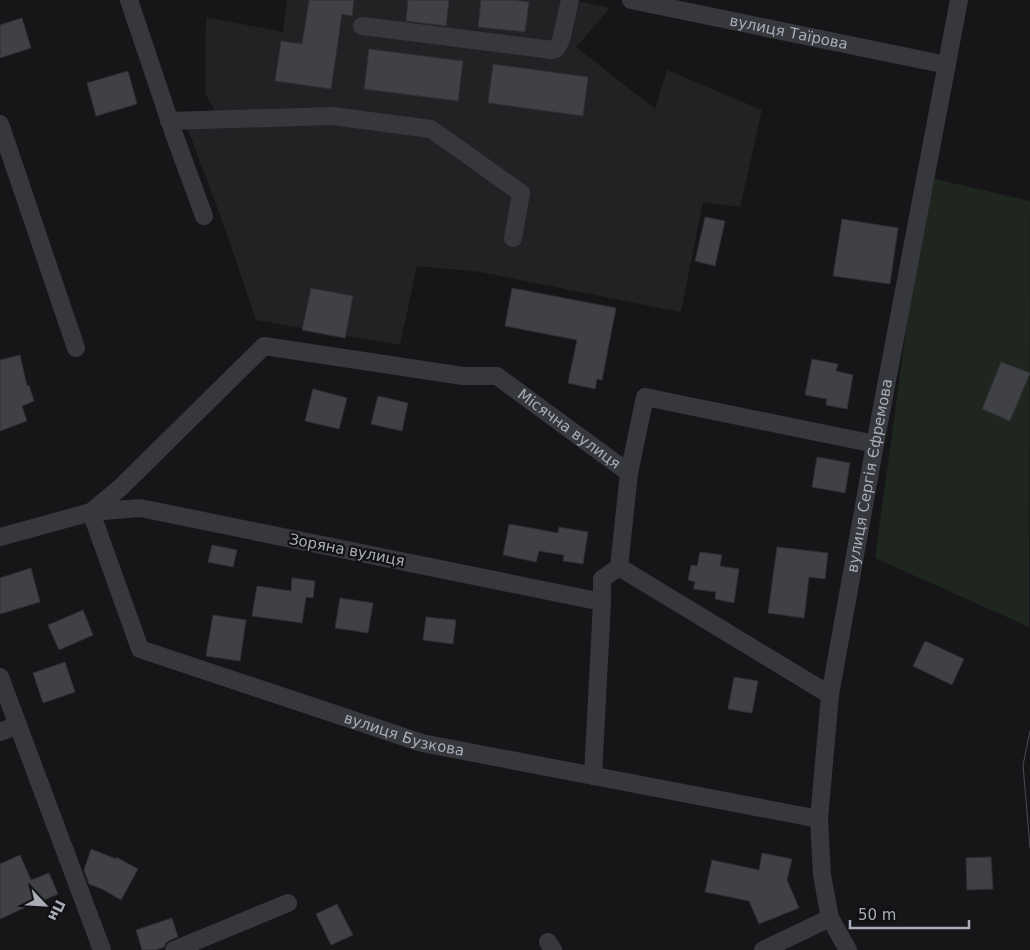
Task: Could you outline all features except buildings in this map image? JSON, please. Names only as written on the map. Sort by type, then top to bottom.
[{"type":"street","points":[[129,0],[169,120],[204,216]]},
{"type":"street","points":[[362,26],[552,50],[556,49],[561,40],[570,0]]},
{"type":"street","name":"вулиця Таїрова","points":[[631,0],[947,65]]},
{"type":"street","name":"вулиця Сергія Єфремова","points":[[848,950],[830,918],[822,875],[818,819],[830,695],[875,444],[959,0]]},
{"type":"street","points":[[169,120],[332,116],[431,129],[521,193],[513,238]]},
{"type":"street","points":[[0,124],[76,348]]},
{"type":"street","name":"Місячна вулиця","points":[[91,512],[120,488],[264,346],[463,376],[497,376],[629,473],[645,397],[875,444]]},
{"type":"street","points":[[593,776],[602,579],[619,567],[629,473]]},
{"type":"street","name":"Зоряна вулиця","points":[[91,512],[140,508],[602,602]]},
{"type":"street","points":[[0,537],[91,512]]},
{"type":"street","name":"вулиця Бузкова","points":[[91,512],[140,649],[422,743],[818,819]]},
{"type":"street","points":[[619,567],[830,695]]},
{"type":"street","points":[[0,677],[102,950]]},
{"type":"street","points":[[0,732],[18,725]]},
{"type":"street","points":[[174,950],[288,903]]},
{"type":"street","points":[[763,950],[830,918]]},
{"type":"shaded area","points":[[287,0],[573,0],[610,8],[576,47],[655,109],[667,70],[762,110],[740,207],[703,202],[681,312],[481,272],[417,266],[400,345],[256,320],[223,223],[187,127],[223,127],[205,93],[206,17],[283,32]]},
{"type":"shaded area","points":[[927,177],[1030,201],[1029,627],[875,558]]},
{"type":"tram line","points":[[1030,731],[1023,765],[1030,848]]}]
